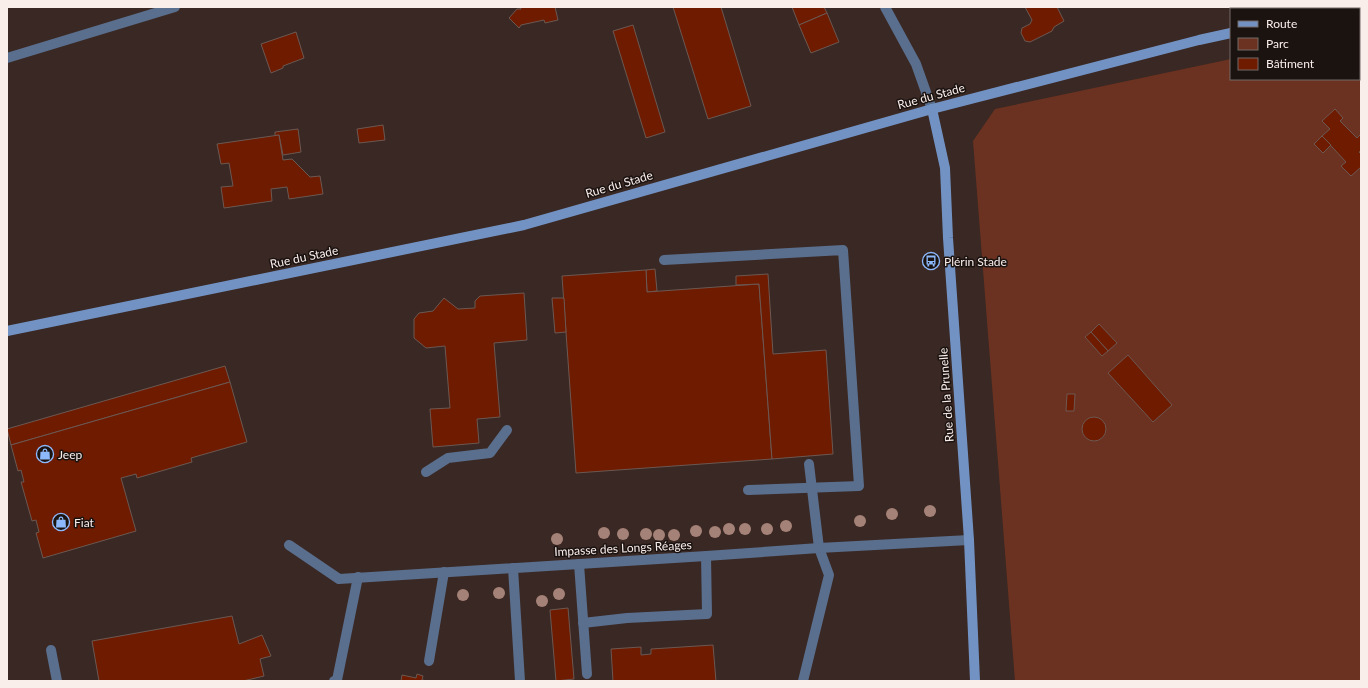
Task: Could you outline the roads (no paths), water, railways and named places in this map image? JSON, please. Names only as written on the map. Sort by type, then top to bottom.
[{"type":"main road","name":"Rue du Stade","points":[[7,331],[524,225],[932,109],[1199,40],[1230,34]]},
{"type":"main road","name":"Rue de la Prunelle","points":[[932,109],[945,168],[969,540],[975,681]]},
{"type":"street","points":[[7,58],[175,7]]},
{"type":"street","points":[[885,7],[916,64],[932,109]]},
{"type":"street","points":[[664,260],[843,250],[859,486],[748,490]]},
{"type":"street","points":[[426,472],[448,458],[490,453],[507,430]]},
{"type":"street","points":[[803,681],[830,575],[819,548],[809,464]]},
{"type":"street","name":"Impasse des Longs Réages","points":[[289,545],[339,579],[819,548],[969,540]]},
{"type":"street","points":[[583,623],[627,618],[707,614],[706,556]]},
{"type":"street","points":[[579,564],[587,674]]},
{"type":"street","points":[[513,568],[520,681]]},
{"type":"street","points":[[430,661],[444,572]]},
{"type":"street","points":[[334,681],[337,680],[358,577]]},
{"type":"street","points":[[51,650],[57,681]]},
{"type":"place","name":"Plérin Stade","points":[[931,261]]},
{"type":"place","name":"Jeep","points":[[45,454]]},
{"type":"place","name":"Fiat","points":[[61,522]]}]
